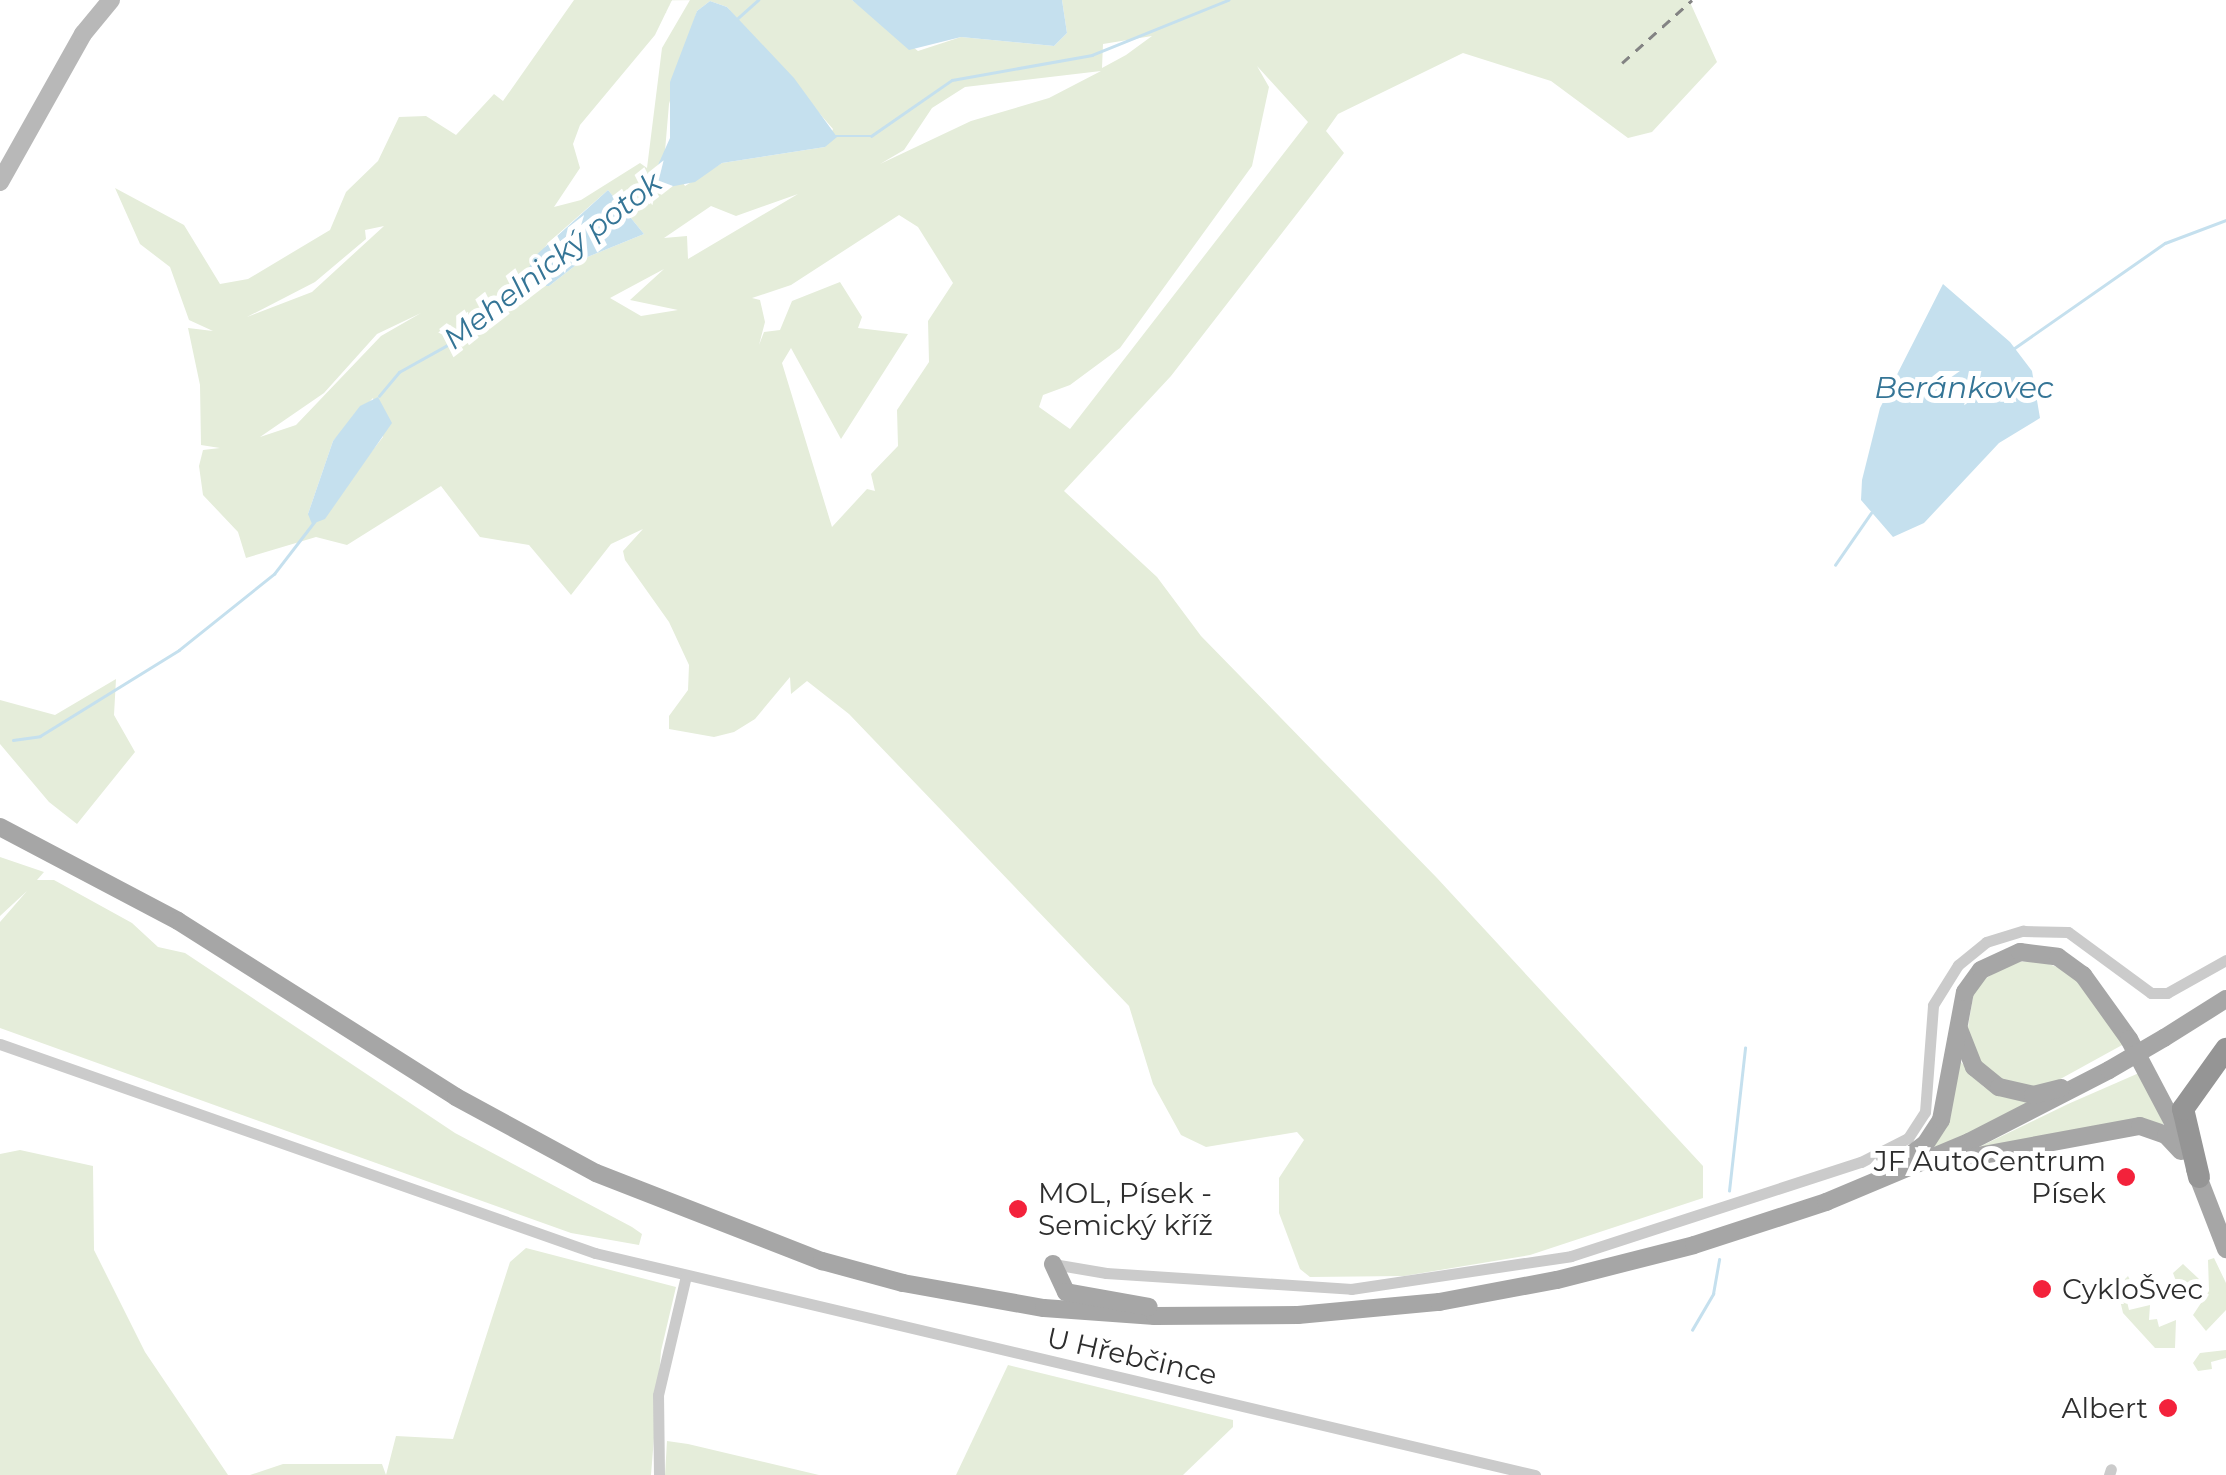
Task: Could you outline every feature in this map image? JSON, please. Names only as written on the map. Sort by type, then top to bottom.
[{"type":"highway","points":[[2199,1177],[2184,1109],[2194,1085],[2226,1049]]},
{"type":"main road","points":[[0,827],[178,922],[510,1128],[651,1198],[903,1283],[1044,1308],[1188,1316],[1346,1312],[1488,1294],[1694,1245],[1826,1202],[1900,1172],[2109,1070],[2226,999]]},
{"type":"main road","points":[[1826,1202],[1894,1167],[1932,1136],[1945,1109],[1958,1017],[1972,978],[2002,957],[2039,952],[2070,964],[2128,1039],[2199,1177],[2226,1260]]},
{"type":"main road","points":[[1958,1017],[1966,1055],[1999,1087],[2033,1096],[2109,1070]]},
{"type":"main road","points":[[1900,1172],[2140,1126],[2166,1134],[2199,1177]]},
{"type":"main road","points":[[1053,1264],[1066,1292],[1188,1316]]},
{"type":"street","points":[[0,182],[84,34],[111,0]]},
{"type":"street","points":[[1053,1264],[1106,1273],[1352,1289],[1571,1256],[1861,1162],[1908,1138],[1925,1112],[1933,1004],[1958,965],[1986,942],[2024,930],[2068,932],[2151,994],[2167,992],[2226,960]]},
{"type":"street","name":"U Hřebčince","points":[[0,1044],[506,1224],[686,1276],[1534,1475]]},
{"type":"street","points":[[659,1475],[658,1395],[686,1276]]},
{"type":"green space","points":[[574,0],[672,0],[655,35],[580,125],[573,144],[580,168],[554,207],[581,200],[640,163],[647,168],[662,48],[690,0],[852,0],[918,51],[961,37],[1054,46],[1067,33],[1062,0],[1689,0],[1717,62],[1652,132],[1628,138],[1551,81],[1463,53],[1338,114],[1326,131],[1344,153],[1171,376],[1064,491],[1157,577],[1201,636],[1437,878],[1703,1166],[1703,1198],[1530,1255],[1404,1276],[1310,1277],[1300,1269],[1279,1213],[1279,1178],[1304,1140],[1297,1132],[1206,1147],[1181,1135],[1153,1084],[1129,1006],[849,714],[807,681],[791,694],[790,677],[755,719],[734,732],[714,737],[669,729],[669,716],[688,690],[689,665],[669,622],[625,560],[623,551],[643,529],[611,544],[571,595],[529,545],[480,537],[441,486],[347,545],[316,537],[246,558],[238,532],[203,495],[199,466],[203,450],[220,448],[201,445],[200,385],[188,328],[213,331],[189,320],[170,267],[140,244],[115,188],[184,225],[220,284],[248,279],[330,230],[346,192],[378,161],[399,117],[426,116],[456,135],[494,94],[503,101]],"holes":[[[710,1],[727,7],[833,129],[825,147],[722,163],[685,186],[665,151],[669,104],[697,11]],[[1152,36],[1102,68],[1103,44]],[[1257,66],[1308,122],[1070,429],[1039,407],[1043,395],[1070,385],[1120,348],[1252,166],[1269,87]],[[1101,71],[1049,98],[971,121],[880,164],[904,150],[932,108],[965,87]],[[608,190],[644,234],[585,258],[549,286],[521,281],[548,243]],[[798,194],[688,259],[687,236],[664,238],[711,206],[736,216]],[[899,215],[918,227],[953,283],[928,321],[929,362],[897,410],[898,446],[871,474],[875,491],[867,489],[832,527],[782,363],[791,348],[841,439],[908,334],[858,328],[862,317],[840,282],[792,301],[780,330],[764,332],[759,345],[765,322],[760,300],[752,298],[791,285]],[[384,226],[312,292],[247,317],[315,282],[366,239],[365,230]],[[664,269],[630,300],[678,310],[641,316],[610,298]],[[421,313],[381,336],[296,425],[260,437],[324,393],[377,334]],[[373,398],[383,437],[346,484],[308,514],[333,441]]]},
{"type":"green space","points":[[116,679],[114,715],[135,752],[77,824],[49,802],[0,744],[0,700],[55,715]]},
{"type":"green space","points":[[0,857],[44,872],[37,880],[54,880],[132,923],[158,947],[185,953],[455,1133],[632,1227],[642,1234],[639,1245],[571,1233],[0,1028],[0,922],[27,891],[0,916]]},
{"type":"green space","points":[[2041,961],[2070,972],[2124,1044],[2044,1088],[2006,1083],[1976,1059],[1966,1039],[1975,985],[2012,962]]},
{"type":"green space","points":[[1960,1061],[1984,1087],[2031,1103],[1931,1153],[1948,1119]]},
{"type":"green space","points":[[2139,1073],[2164,1124],[1973,1150],[2068,1104]]},
{"type":"green space","points":[[20,1150],[93,1166],[94,1250],[145,1352],[228,1475],[0,1475],[0,1154]]},
{"type":"green space","points":[[526,1248],[676,1287],[661,1351],[651,1475],[386,1475],[396,1436],[453,1439],[510,1262]]},
{"type":"green space","points":[[2214,1258],[2226,1283],[2226,1310],[2206,1331],[2193,1315],[2209,1291],[2208,1260]]},
{"type":"green space","points":[[2183,1264],[2199,1279],[2182,1297],[2173,1273]]},
{"type":"green space","points":[[2128,1276],[2133,1286],[2124,1289],[2129,1310],[2150,1305],[2149,1320],[2157,1319],[2159,1327],[2176,1320],[2175,1348],[2155,1348],[2123,1313],[2117,1287]]},
{"type":"green space","points":[[2226,1350],[2226,1358],[2211,1362],[2212,1369],[2198,1371],[2193,1363],[2200,1353]]},
{"type":"green space","points":[[1008,1365],[1233,1420],[1233,1427],[1183,1475],[956,1475]]},
{"type":"green space","points":[[667,1441],[688,1444],[819,1475],[665,1475]]},
{"type":"green space","points":[[283,1464],[382,1464],[386,1475],[250,1475]]},
{"type":"water","points":[[852,0],[1062,0],[1067,33],[1054,46],[961,37],[909,50]]},
{"type":"water","points":[[710,1],[727,7],[794,78],[837,137],[825,147],[722,163],[695,182],[664,188],[654,174],[670,138],[670,82],[697,11]]},
{"type":"water","points":[[608,190],[644,234],[585,258],[549,286],[521,285],[534,257]]},
{"type":"water","name":"Beránkovec","points":[[1943,284],[2010,342],[2032,371],[2040,418],[1999,443],[1924,523],[1893,537],[1861,500],[1862,480],[1880,408]]},
{"type":"water","points":[[378,397],[392,423],[325,519],[312,524],[308,514],[333,441],[360,406]]},
{"type":"waterway","points":[[738,18],[758,0]]},
{"type":"waterway","name":"Mehelnický potok","points":[[833,136],[871,136],[952,80],[1092,55],[1228,0]]},
{"type":"waterway","name":"Mehelnický potok","points":[[624,210],[657,184]]},
{"type":"waterway","points":[[2013,349],[2165,243],[2226,220]]},
{"type":"waterway","name":"Mehelnický potok","points":[[379,396],[399,372],[471,332],[520,285]]},
{"type":"waterway","points":[[1835,565],[1871,513]]},
{"type":"waterway","name":"Mehelnický potok","points":[[13,740],[40,736],[179,650],[274,574],[314,522]]},
{"type":"waterway","points":[[1729,1191],[1745,1048]]},
{"type":"waterway","points":[[1692,1330],[1713,1294],[1719,1260]]},
{"type":"railway","points":[[1622,63],[1692,0]]},
{"type":"place","name":"JF AutoCentrum Písek","points":[[2126,1177]]},
{"type":"place","name":"MOL, Písek - Semický kříž","points":[[1018,1209]]},
{"type":"place","name":"CykloŠvec","points":[[2042,1289]]},
{"type":"place","name":"Albert","points":[[2168,1408]]}]
